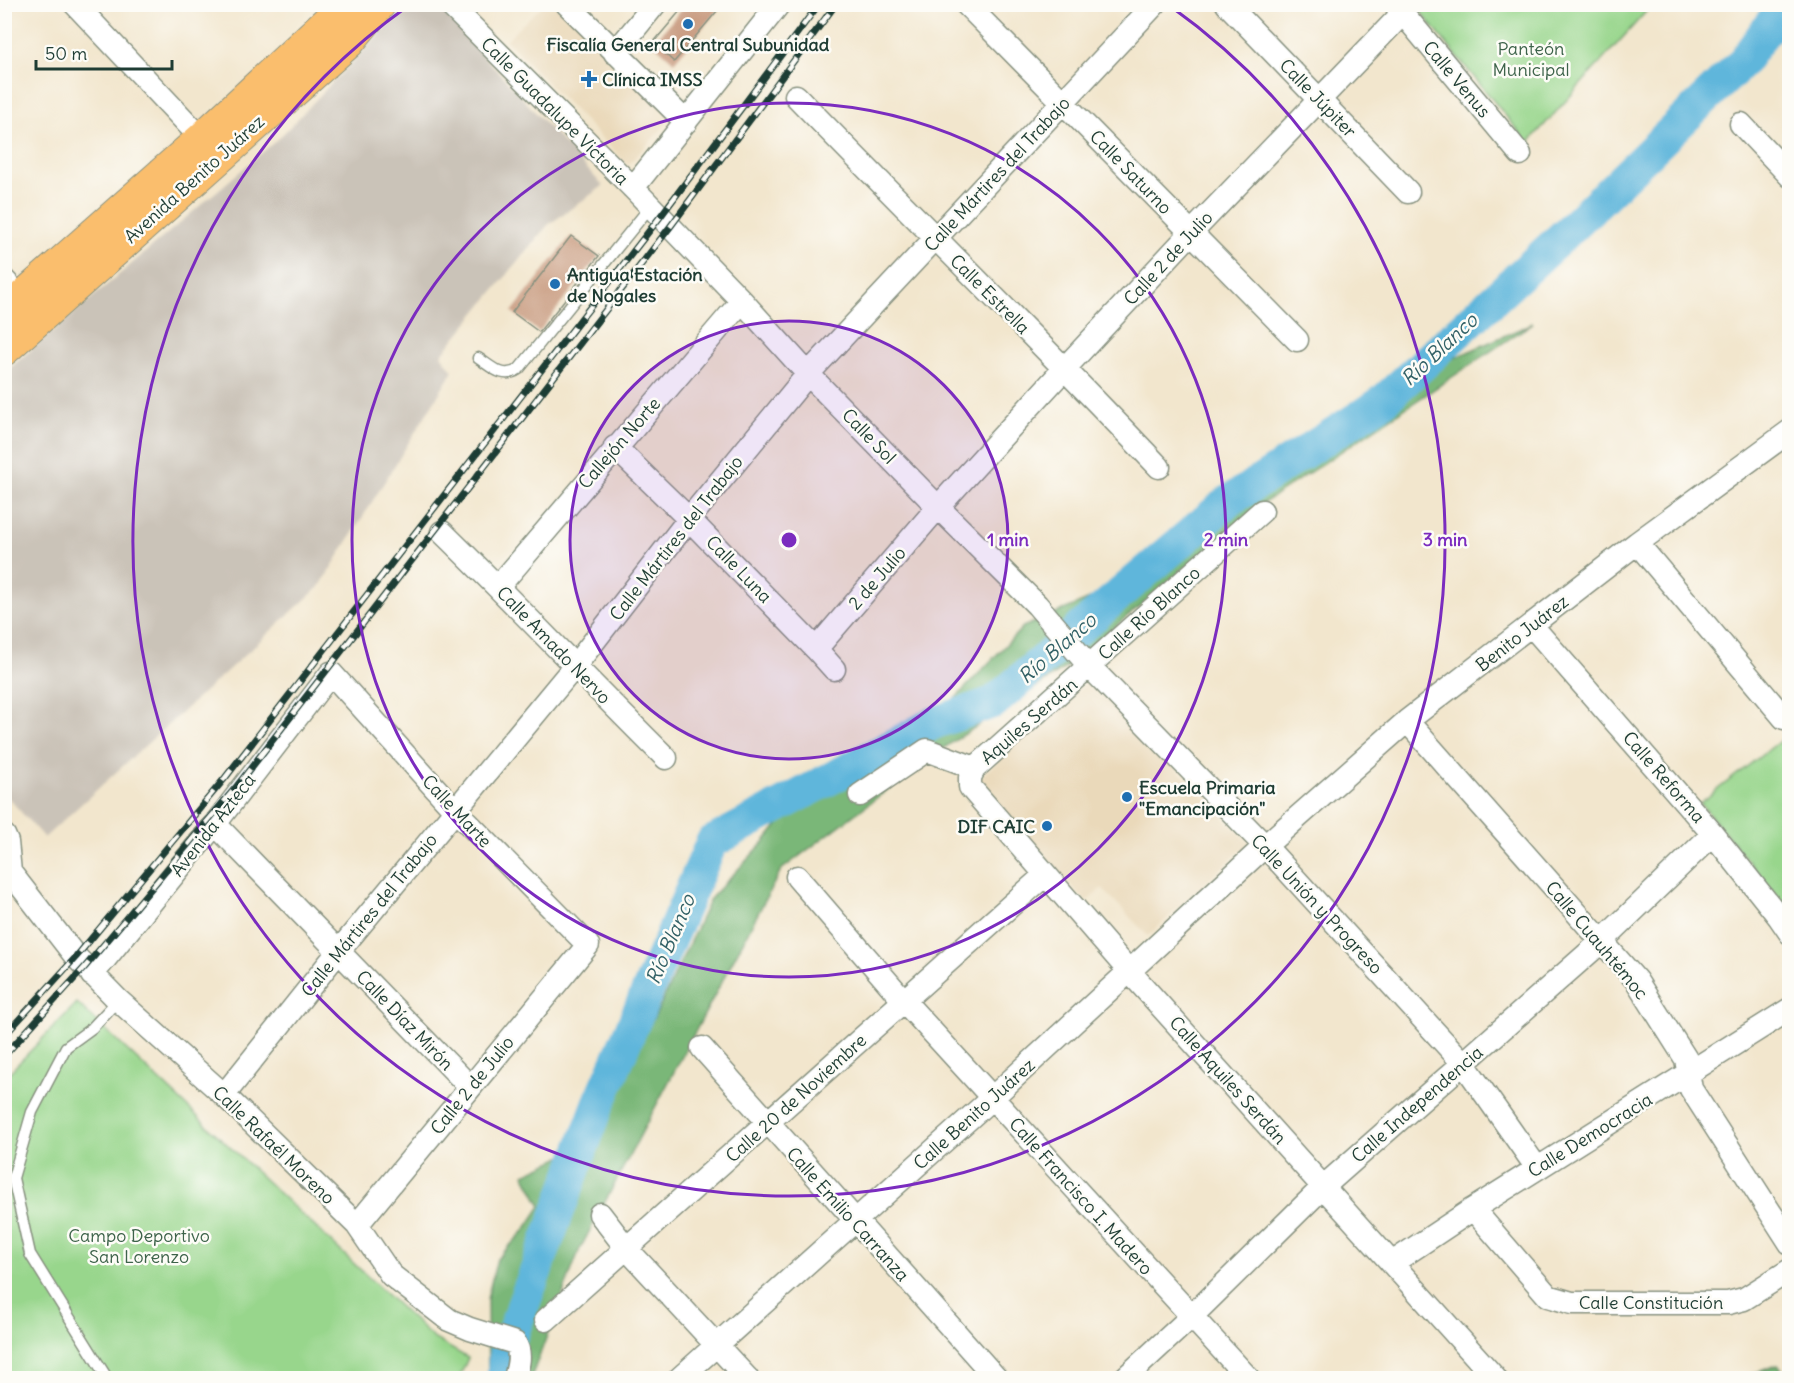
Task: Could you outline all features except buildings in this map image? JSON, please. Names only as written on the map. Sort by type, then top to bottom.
[{"type":"main road","name":"Avenida Benito Juárez","points":[[4,349],[17,303],[202,139],[347,4]]},
{"type":"main road","name":"Avenida Benito Juárez","points":[[17,303],[348,42],[379,4]]},
{"type":"street","points":[[75,4],[202,139]]},
{"type":"street","name":"Calle Guadalupe Victoria","points":[[449,4],[655,212]]},
{"type":"street","points":[[567,4],[682,117]]},
{"type":"street","points":[[615,53],[655,4]]},
{"type":"street","points":[[633,188],[762,4]]},
{"type":"street","points":[[682,117],[779,4]]},
{"type":"street","name":"Calle Saturno","points":[[966,4],[1297,340]]},
{"type":"street","name":"Calle Mártires del Trabajo","points":[[224,1095],[338,952],[574,667],[689,519],[808,374],[1155,4]]},
{"type":"street","name":"Calle Júpiter","points":[[1227,4],[1408,192]]},
{"type":"street","name":"Calle 2 de Julio","points":[[938,507],[1191,233],[1319,99],[1398,9]]},
{"type":"street","name":"Calle Venus","points":[[1398,9],[1520,154]]},
{"type":"street","name":"Calle Estrella","points":[[796,96],[1065,368],[1159,467]]},
{"type":"street","points":[[1740,124],[1790,176]]},
{"type":"street","name":"Calle Sol","points":[[655,212],[742,301],[808,374],[1037,605],[1084,661]]},
{"type":"street","name":"Callejón Norte","points":[[498,586],[742,301]]},
{"type":"street","name":"Benito Juárez","points":[[1265,846],[1407,721],[1637,543],[1790,431]]},
{"type":"street","name":"Calle Luna","points":[[615,447],[689,519],[834,669]]},
{"type":"street","name":"2 de Julio","points":[[816,649],[938,507]]},
{"type":"street","name":"Calle Río Blanco","points":[[1084,661],[1262,511]]},
{"type":"street","name":"Calle Amado Nervo","points":[[442,532],[666,758]]},
{"type":"street","points":[[1637,543],[1784,718]]},
{"type":"street","name":"Calle Reforma","points":[[1532,626],[1713,834],[1790,933]]},
{"type":"street","name":"Aquiles Serdán","points":[[972,773],[1084,661]]},
{"type":"street","name":"Calle Unión y Progreso","points":[[1084,661],[1265,846],[1464,1064],[1537,1168]]},
{"type":"street","name":"Calle Marte","points":[[331,673],[455,810],[588,945]]},
{"type":"street","name":"Avenida Azteca","points":[[92,975],[214,824],[331,673]]},
{"type":"street","name":"Calle Cuauhtémoc","points":[[1407,721],[1636,980],[1686,1059],[1691,1089],[1790,1243]]},
{"type":"street","points":[[860,795],[927,750],[972,773]]},
{"type":"street","name":"Calle Aquiles Serdán","points":[[972,773],[970,787],[1044,875],[1495,1378]]},
{"type":"street","name":"Calle Díaz Mirón","points":[[214,824],[470,1087]]},
{"type":"street","name":"Calle Independencia","points":[[1125,1378],[1192,1317],[1323,1187],[1601,942],[1713,834]]},
{"type":"street","name":"Calle Rafaél Moreno","points":[[4,835],[10,872],[92,975],[112,1006],[224,1095],[357,1225],[391,1275],[449,1320],[470,1329],[515,1342],[518,1346],[519,1361],[515,1378]]},
{"type":"street","name":"Calle Benito Juárez","points":[[680,1378],[992,1098],[1265,846]]},
{"type":"street","name":"Calle 20 de Noviembre","points":[[546,1320],[1044,875]]},
{"type":"street","name":"Calle Francisco I. Madero","points":[[797,877],[904,1001],[1248,1378]]},
{"type":"street","name":"Calle 2 de Julio","points":[[357,1225],[588,945]]},
{"type":"street","name":"Calle Democracia","points":[[1392,1263],[1537,1168],[1790,1010]]},
{"type":"street","name":"Calle Emilio Carranza","points":[[702,1048],[996,1378]]},
{"type":"street","name":"Calle Constitución","points":[[1473,1209],[1548,1296],[1572,1303],[1728,1303],[1744,1299],[1790,1270]]},
{"type":"street","points":[[600,1214],[627,1249],[747,1378]]},
{"type":"lane","points":[[478,358],[503,374],[512,374],[519,369],[655,212]]},
{"type":"lane","points":[[107,1378],[30,1254],[13,1178],[32,1112],[66,1047],[92,1029],[112,1006]]},
{"type":"shaded area","points":[[407,5],[437,5],[603,186],[548,225],[441,355],[453,371],[320,586],[44,838],[5,794],[4,373],[279,138]]},
{"type":"shaded area","name":"Clínica IMSS","points":[[543,5],[559,5],[673,117],[628,165],[506,40]]},
{"type":"shaded area","name":"Escuela Primaria \"Emancipación\"","points":[[1089,680],[1249,843],[1148,936],[1102,888],[1086,902],[977,780]]},
{"type":"green space","name":"Panteón Municipal","points":[[1415,5],[1652,5],[1528,143]]},
{"type":"green space","points":[[1533,323],[1258,507],[1068,666],[936,753],[781,870],[579,1251],[531,1378],[488,1378],[487,1299],[497,1259],[525,1230],[541,1206],[524,1174],[585,1146],[659,1008],[710,899],[765,841],[804,793],[931,724],[1023,627],[1109,591],[1301,437],[1427,370]]},
{"type":"green space","points":[[1789,734],[1789,908],[1788,909],[1700,803]]},
{"type":"green space","name":"Campo Deportivo San Lorenzo","points":[[77,1003],[433,1338],[468,1358],[459,1378],[5,1378],[4,1078]]},
{"type":"green space","points":[[1778,1365],[1788,1378],[1740,1378]]},
{"type":"waterway","name":"Río Blanco","points":[[503,1378],[505,1353],[599,1103],[712,842],[934,723],[994,702],[1226,503],[1382,402],[1566,233],[1742,63],[1785,4]]},
{"type":"railway","points":[[4,1036],[76,957],[225,778],[660,217],[819,4]]},
{"type":"railway","points":[[4,1056],[85,967],[237,786],[670,227],[836,4]]},
{"type":"place","name":"Fiscalía General Central Subunidad","points":[[688,24]]},
{"type":"place","name":"Clínica IMSS","points":[[589,79]]},
{"type":"place","name":"Antigua Estación de Nogales","points":[[555,284]]},
{"type":"place","name":"Escuela Primaria \"Emancipación\"","points":[[1127,797]]},
{"type":"place","name":"DIF CAIC","points":[[1047,826]]}]
